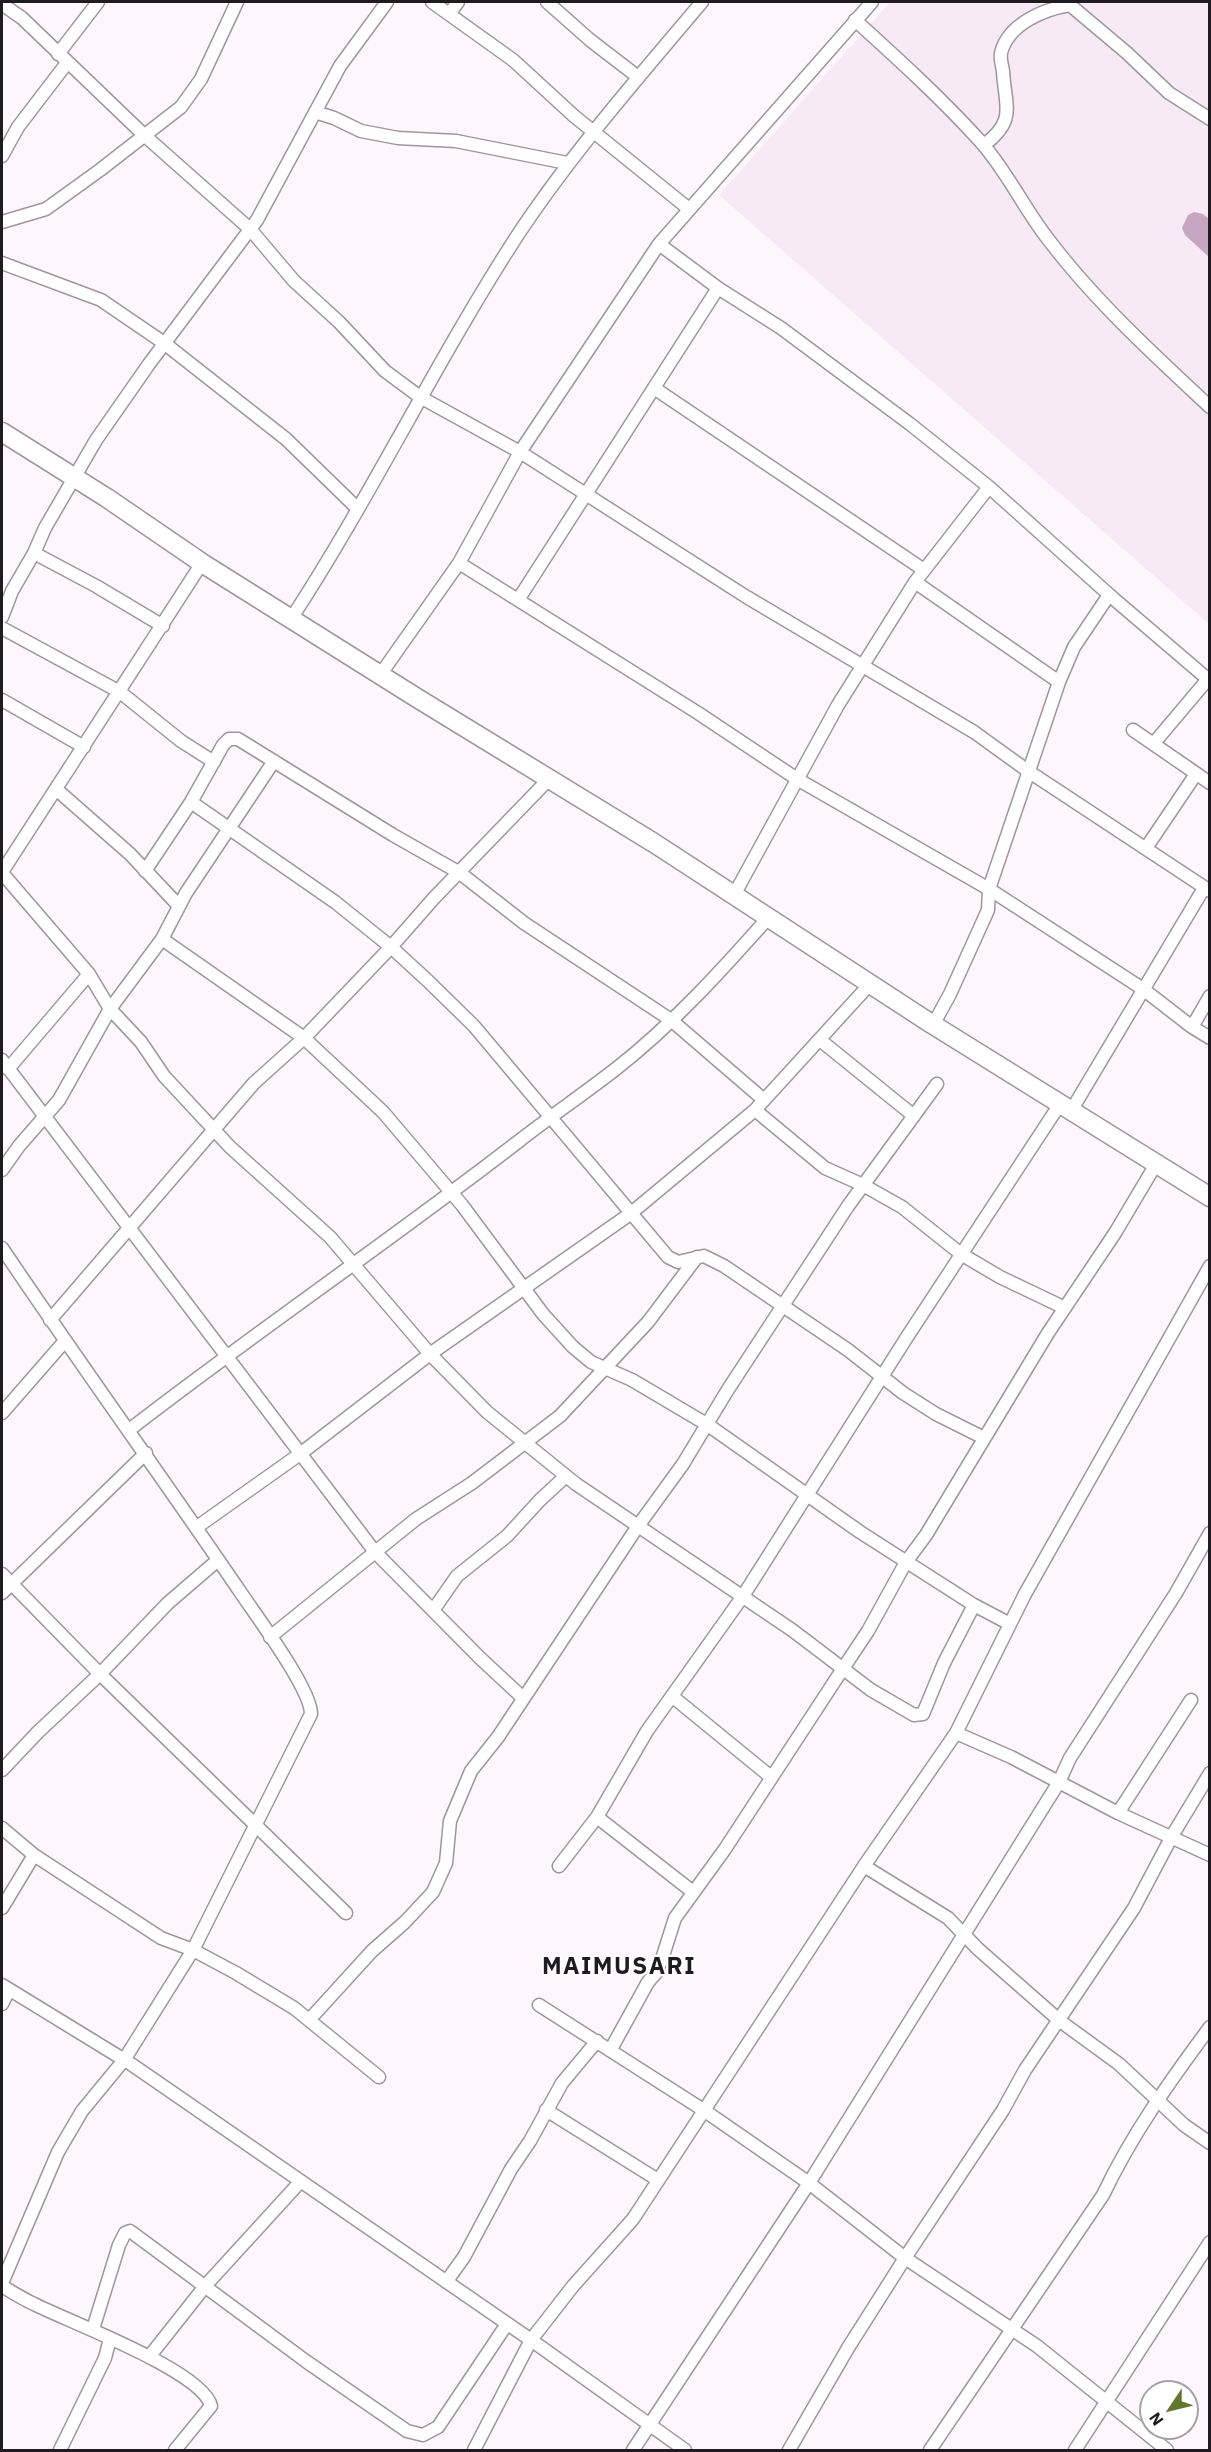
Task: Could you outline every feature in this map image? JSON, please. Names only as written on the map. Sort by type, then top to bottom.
[{"type":"main road","points":[[2,432],[74,477],[202,563],[734,895],[933,1025],[1209,1197]]},
{"type":"street","points":[[58,54],[98,2]]},
{"type":"street","points":[[2,222],[46,209],[181,107],[201,79],[237,2]]},
{"type":"street","points":[[2,617],[12,591],[34,553],[45,528],[96,440],[164,343],[250,229],[340,66],[387,2]]},
{"type":"street","points":[[432,2],[513,60],[595,132],[689,209]]},
{"type":"street","points":[[449,14],[458,2]]},
{"type":"street","points":[[547,2],[590,40],[638,77]]},
{"type":"street","points":[[291,619],[321,573],[470,310],[567,163],[702,2]]},
{"type":"street","points":[[380,675],[459,563],[520,452],[659,244],[872,2]]},
{"type":"street","points":[[2,4],[22,18],[144,135],[250,229],[294,281],[339,322],[385,371],[420,397],[520,452],[745,596],[974,732],[1028,771],[1207,890],[1065,1107],[961,1254],[743,1596],[647,1731],[597,1817],[559,1866]]},
{"type":"street","points":[[984,146],[998,134],[1004,121],[1008,103],[1001,53],[1011,35],[1036,15],[1049,8],[1070,5],[1127,53],[1169,93],[1209,119]]},
{"type":"street","points":[[855,20],[927,86],[984,146],[1009,177],[1046,237],[1079,277],[1147,349],[1209,407]]},
{"type":"street","points":[[2,154],[18,127],[67,63]]},
{"type":"street","points":[[315,112],[370,133],[399,138],[456,141],[567,163]]},
{"type":"street","points":[[659,244],[718,288],[781,328],[990,487],[1109,595],[1209,680],[1154,743]]},
{"type":"street","points":[[2,263],[101,300],[164,343],[286,439],[358,509]]},
{"type":"street","points":[[518,600],[718,288]]},
{"type":"street","points":[[654,388],[924,570]]},
{"type":"street","points":[[734,895],[838,705],[915,582],[990,487]]},
{"type":"street","points":[[34,553],[96,586],[163,627]]},
{"type":"street","points":[[202,563],[163,627],[3,866],[89,975],[111,1009],[141,1042],[164,1076],[213,1129],[330,1237],[430,1354],[488,1412],[524,1444],[566,1476],[792,1630],[842,1670],[902,1710],[914,1715],[923,1714],[944,1663],[974,1605]]},
{"type":"street","points":[[459,563],[698,713],[797,779],[989,889],[1143,989],[1191,1027],[1209,1038]]},
{"type":"street","points":[[915,582],[1059,682]]},
{"type":"street","points":[[933,1025],[950,994],[988,910],[989,889],[1059,682],[1074,647],[1109,595]]},
{"type":"street","points":[[4,633],[120,692],[181,741],[214,762]]},
{"type":"street","points":[[2,700],[84,747]]},
{"type":"street","points":[[1133,730],[1209,783]]},
{"type":"street","points":[[145,871],[191,802],[223,745],[229,739],[238,739],[393,835],[460,873],[524,922],[671,1020],[764,1100]]},
{"type":"street","points":[[2,1170],[19,1146],[59,1100],[111,1009],[162,939],[179,906],[274,761]]},
{"type":"street","points":[[1146,848],[1196,774]]},
{"type":"street","points":[[50,1320],[254,1083],[304,1038],[549,779]]},
{"type":"street","points":[[56,789],[130,854],[179,906]]},
{"type":"street","points":[[191,802],[335,902],[391,947],[474,1026],[668,1257],[678,1262],[704,1256],[712,1259],[752,1282],[936,1414],[984,1438]]},
{"type":"street","points":[[129,1430],[451,1193],[617,1067],[671,1020],[725,966],[768,918]]},
{"type":"street","points":[[162,939],[304,1038],[383,1112],[526,1287],[543,1314],[573,1347],[591,1362],[632,1380],[708,1425],[906,1562],[974,1605],[1010,1624]]},
{"type":"street","points":[[89,975],[5,1065],[375,1552],[523,1698]]},
{"type":"street","points":[[197,1527],[300,1454],[430,1354],[630,1214],[755,1110],[870,984]]},
{"type":"street","points":[[1191,1027],[1209,996]]},
{"type":"street","points":[[820,1040],[914,1116]]},
{"type":"street","points":[[310,2019],[372,1951],[405,1922],[433,1892],[446,1863],[450,1821],[471,1771],[498,1737],[708,1425],[727,1391],[863,1185],[937,1084]]},
{"type":"street","points":[[755,1110],[793,1144],[825,1168],[863,1185],[902,1207],[961,1254],[1000,1277],[1065,1308]]},
{"type":"street","points":[[611,2049],[648,1982],[656,1973],[675,1917],[725,1849],[842,1670],[906,1562],[926,1535],[984,1438],[1115,1233],[1156,1164]]},
{"type":"street","points":[[2,1248],[64,1342],[197,1527],[270,1637],[306,1695],[311,1714],[193,1950],[124,2060],[82,2111],[58,2152],[2,2285],[36,2305],[149,2357],[196,2386],[209,2398],[211,2406],[175,2451]]},
{"type":"street","points":[[270,1637],[416,1519],[472,1484],[560,1416],[648,1322],[697,1257]]},
{"type":"street","points":[[474,2451],[531,2340],[573,2286],[633,2218],[864,1866],[956,1733],[1025,1594],[1209,1266]]},
{"type":"street","points":[[2,1413],[64,1342]]},
{"type":"street","points":[[2,1593],[146,1453]]},
{"type":"street","points":[[434,1609],[457,1576],[507,1536],[566,1476]]},
{"type":"street","points":[[633,2451],[809,2183],[1059,1782],[1070,1758],[1176,1593],[1209,1533]]},
{"type":"street","points":[[2,1770],[38,1732],[100,1674],[168,1603],[218,1560]]},
{"type":"street","points":[[2,1574],[100,1674],[346,1913]]},
{"type":"street","points":[[673,1697],[771,1777]]},
{"type":"street","points":[[1118,1813],[1191,1700]]},
{"type":"street","points":[[956,1733],[1011,1757],[1118,1813],[1209,1855]]},
{"type":"street","points":[[789,2451],[848,2348],[1003,2110],[1025,2070],[1134,1908],[1209,1773]]},
{"type":"street","points":[[597,1817],[693,1892]]},
{"type":"street","points":[[2,1828],[34,1855],[161,1938],[193,1950],[237,1972],[310,2019],[379,2077]]},
{"type":"street","points":[[2,1908],[34,1855]]},
{"type":"street","points":[[864,1866],[948,1918],[978,1949],[1060,2021],[1119,2064],[1156,2101],[1209,2143]]},
{"type":"street","points":[[2,2004],[5,1987],[124,2060],[531,2340],[651,2424],[685,2451]]},
{"type":"street","points":[[538,2005],[611,2049],[809,2183],[906,2258],[1012,2328],[1167,2451]]},
{"type":"street","points":[[930,2451],[1104,2195],[1115,2169],[1156,2101],[1209,2026]]},
{"type":"street","points":[[446,2282],[464,2256],[511,2169],[562,2083],[597,2041]]},
{"type":"street","points":[[546,2110],[658,2180]]},
{"type":"street","points":[[149,2357],[206,2285],[301,2181]]},
{"type":"street","points":[[93,2330],[119,2245],[125,2233],[130,2231],[206,2285],[307,2362],[407,2431],[423,2435],[438,2427],[507,2324]]},
{"type":"street","points":[[1075,2451],[1209,2242]]},
{"type":"street","points":[[60,2451],[105,2358],[110,2339]]},
{"type":"shaded area","points":[[890,2],[1209,2],[1209,624],[719,195]]},
{"type":"shaded area","points":[[1194,212],[1203,214],[1209,219],[1209,257],[1185,235],[1182,228],[1188,215]]},
{"type":"district","name":"MAIMUSARI","points":[[619,1967]]}]
